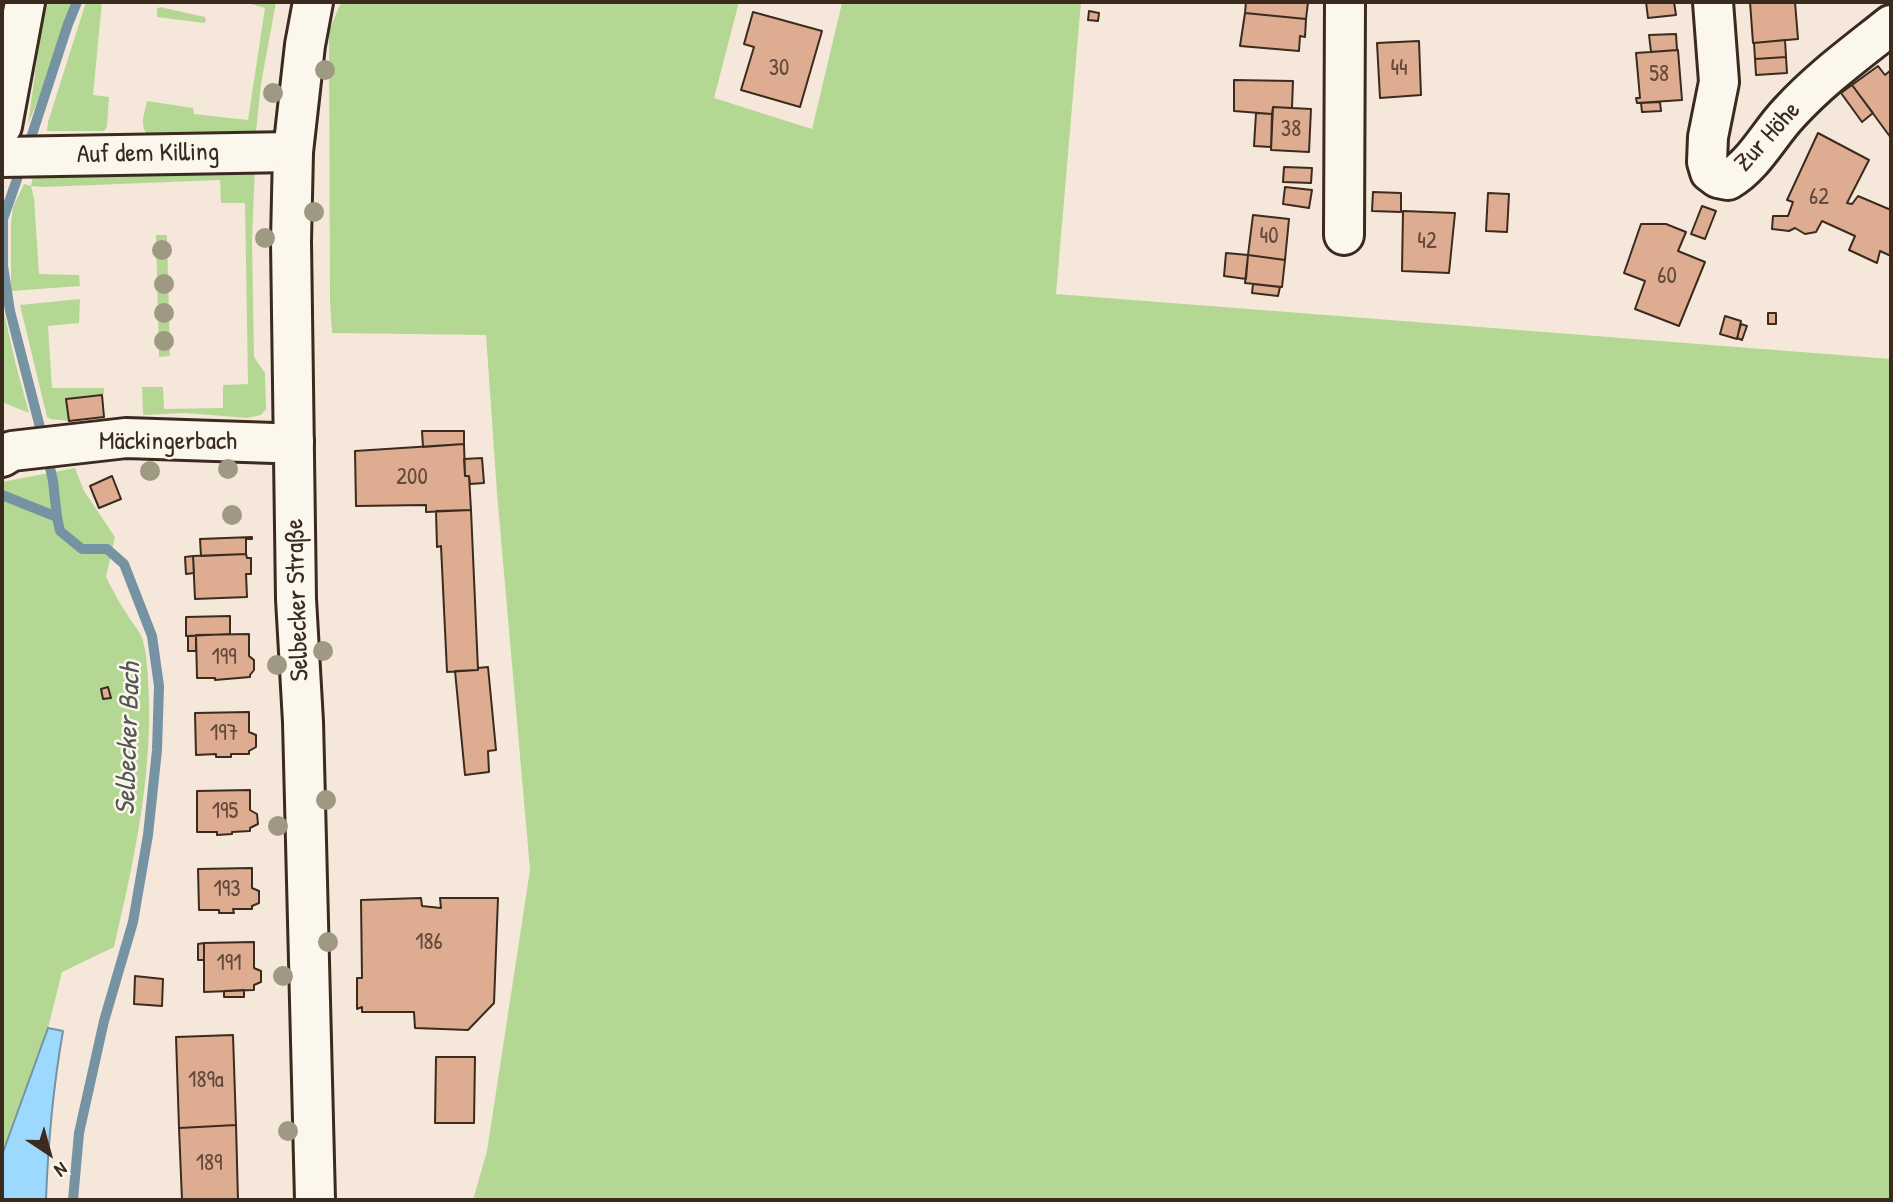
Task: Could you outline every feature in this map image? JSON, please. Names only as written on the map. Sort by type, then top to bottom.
[{"type":"main road","name":"Auf dem Killing","points":[[25,2],[15,149],[293,152]]},
{"type":"main road","name":"Selbecker Straße","points":[[313,2],[305,45],[293,152],[291,254],[296,599],[303,722],[315,1200]]},
{"type":"main road","points":[[1344,235],[1345,2]]},
{"type":"main road","name":"Zur Höhe","points":[[1713,2],[1719,82],[1708,137],[1707,162],[1710,172],[1718,178],[1728,180],[1741,172],[1787,114],[1819,81],[1891,25]]},
{"type":"main road","name":"Mäckingerbach","points":[[22,449],[126,438],[294,442]]},
{"type":"green space","points":[[45,2],[79,2],[28,124]]},
{"type":"green space","points":[[86,2],[102,2],[93,95],[109,97],[107,127],[104,131],[47,131],[48,122]]},
{"type":"green space","points":[[244,2],[276,2],[261,84],[256,132],[245,136],[153,139],[143,126],[147,101],[193,108],[194,114],[248,120],[265,8]]},
{"type":"green space","points":[[341,2],[739,2],[714,98],[812,129],[842,3],[1081,2],[1056,294],[1891,359],[1891,1200],[473,1200],[487,1151],[530,870],[486,335],[332,333],[329,31]]},
{"type":"green space","points":[[160,7],[205,17],[206,20],[204,23],[157,17],[157,9]]},
{"type":"green space","points":[[255,164],[252,241],[254,357],[265,373],[266,409],[261,415],[247,418],[186,413],[143,415],[142,387],[163,387],[164,409],[223,408],[223,385],[248,384],[245,203],[221,203],[220,180],[31,186],[34,171]]},
{"type":"green space","points":[[24,184],[31,186],[39,274],[79,275],[80,286],[11,291],[13,207]]},
{"type":"green space","points":[[156,235],[167,235],[170,356],[159,357]]},
{"type":"green space","points":[[80,299],[79,323],[48,326],[52,388],[104,388],[104,394],[67,399],[69,421],[51,419],[47,417],[20,305]]},
{"type":"green space","points":[[2,304],[16,365],[29,413],[2,402]]},
{"type":"green space","points":[[75,468],[84,491],[115,537],[106,577],[140,634],[145,648],[149,731],[144,793],[114,947],[62,972],[48,1028],[2,1157],[2,482]]},
{"type":"water","points":[[48,1028],[63,1031],[56,1073],[46,1200],[2,1200],[2,1155]]},
{"type":"building","points":[[1246,2],[1308,2],[1306,19],[1245,13]]},
{"type":"building","points":[[1646,2],[1674,2],[1676,15],[1648,18]]},
{"type":"building","points":[[1750,2],[1795,2],[1798,39],[1753,43]]},
{"type":"building","points":[[1089,11],[1099,13],[1098,21],[1088,20]]},
{"type":"building","points":[[753,12],[822,31],[800,107],[741,90],[754,47],[744,44]]},
{"type":"building","points":[[1245,13],[1306,19],[1305,37],[1300,36],[1299,51],[1240,46]]},
{"type":"building","points":[[1676,34],[1677,50],[1651,52],[1649,35]]},
{"type":"building","points":[[1785,40],[1786,57],[1755,59],[1754,43]]},
{"type":"building","points":[[1419,41],[1421,95],[1380,98],[1377,43]]},
{"type":"building","points":[[1678,50],[1682,100],[1637,103],[1636,98],[1640,98],[1636,53]]},
{"type":"building","points":[[1786,57],[1787,73],[1756,75],[1755,59]]},
{"type":"building","points":[[1878,66],[1885,75],[1891,70],[1891,138],[1852,85]]},
{"type":"building","points":[[1234,80],[1293,81],[1292,108],[1273,107],[1272,114],[1234,111]]},
{"type":"building","points":[[1852,85],[1873,113],[1862,122],[1841,93]]},
{"type":"building","points":[[1660,102],[1661,111],[1642,112],[1641,103]]},
{"type":"building","points":[[1273,107],[1311,109],[1309,152],[1271,150]]},
{"type":"building","points":[[1256,113],[1272,114],[1271,147],[1254,146]]},
{"type":"building","points":[[1818,133],[1869,160],[1847,203],[1852,204],[1858,196],[1891,210],[1891,256],[1880,251],[1877,263],[1849,250],[1855,236],[1822,221],[1816,232],[1805,234],[1795,228],[1789,231],[1772,229],[1773,216],[1788,216],[1793,202],[1787,200]]},
{"type":"building","points":[[1284,167],[1312,168],[1311,183],[1283,182]]},
{"type":"building","points":[[1285,187],[1312,190],[1309,208],[1283,204]]},
{"type":"building","points":[[1373,192],[1401,193],[1401,212],[1372,211]]},
{"type":"building","points":[[1488,193],[1509,194],[1507,232],[1486,231]]},
{"type":"building","points":[[1702,206],[1716,211],[1705,239],[1691,234]]},
{"type":"building","points":[[1403,211],[1455,213],[1449,273],[1402,271]]},
{"type":"building","points":[[1253,215],[1289,219],[1285,260],[1248,255]]},
{"type":"building","points":[[1641,224],[1666,224],[1686,232],[1678,251],[1705,262],[1679,326],[1635,309],[1645,281],[1624,273]]},
{"type":"building","points":[[1226,253],[1248,255],[1246,279],[1224,276]]},
{"type":"building","points":[[1248,255],[1285,260],[1282,287],[1245,283]]},
{"type":"building","points":[[1253,284],[1280,287],[1278,296],[1252,293]]},
{"type":"building","points":[[1768,313],[1776,313],[1776,324],[1768,324]]},
{"type":"building","points":[[1725,316],[1741,321],[1737,339],[1720,334]]},
{"type":"building","points":[[1741,324],[1747,326],[1742,340],[1737,338]]},
{"type":"building","points":[[102,395],[104,417],[69,421],[66,399]]},
{"type":"building","points":[[422,431],[464,431],[464,444],[423,447]]},
{"type":"building","points":[[464,444],[465,476],[469,476],[471,510],[426,512],[426,505],[356,506],[355,451]]},
{"type":"building","points":[[482,458],[484,483],[470,484],[469,476],[465,476],[464,459]]},
{"type":"building","points":[[112,476],[121,499],[99,508],[90,486]]},
{"type":"building","points":[[471,510],[478,670],[447,672],[441,546],[437,547],[436,511]]},
{"type":"building","points":[[252,537],[246,539],[246,554],[201,556],[200,539]]},
{"type":"building","points":[[246,554],[247,558],[251,558],[251,574],[246,574],[247,597],[195,599],[193,556]]},
{"type":"building","points":[[193,556],[194,573],[186,574],[185,557]]},
{"type":"building","points":[[230,616],[230,634],[186,636],[186,617]]},
{"type":"building","points":[[249,634],[249,656],[254,660],[254,670],[250,677],[215,680],[197,678],[196,635]]},
{"type":"building","points":[[188,636],[196,636],[196,651],[188,651]]},
{"type":"building","points":[[488,667],[496,750],[488,751],[489,772],[465,775],[455,671]]},
{"type":"building","points":[[108,687],[111,698],[103,699],[101,689]]},
{"type":"building","points":[[249,712],[249,732],[256,735],[256,747],[249,751],[249,754],[231,754],[231,757],[216,757],[216,754],[196,755],[195,713]]},
{"type":"building","points":[[250,790],[250,810],[257,814],[258,824],[250,828],[250,831],[217,835],[217,832],[197,832],[197,791]]},
{"type":"building","points":[[252,868],[252,888],[259,891],[259,903],[252,906],[252,909],[233,909],[234,913],[199,910],[198,869]]},
{"type":"building","points":[[421,898],[422,906],[441,908],[440,898],[498,898],[494,1003],[468,1030],[415,1028],[414,1012],[362,1012],[362,1007],[357,1009],[357,978],[362,978],[361,900]]},
{"type":"building","points":[[254,942],[254,968],[261,971],[261,982],[254,985],[254,990],[204,992],[204,943]]},
{"type":"building","points":[[204,943],[204,960],[198,960],[198,944]]},
{"type":"building","points":[[135,976],[163,979],[162,1006],[134,1004]]},
{"type":"building","points":[[244,990],[244,997],[224,997],[224,991]]},
{"type":"building","points":[[233,1035],[236,1125],[179,1128],[176,1037]]},
{"type":"building","points":[[436,1057],[475,1057],[474,1123],[435,1123]]},
{"type":"building","points":[[236,1125],[238,1200],[182,1200],[179,1128]]},
{"type":"waterway","name":"Selbecker Bach","points":[[28,147],[77,2]]},
{"type":"waterway","name":"Selbecker Bach","points":[[22,165],[3,219],[3,266],[10,311],[43,439]]},
{"type":"waterway","name":"Selbecker Bach","points":[[47,454],[60,531],[82,549],[107,549],[124,564],[152,636],[159,686],[157,750],[148,835],[133,922],[104,1021],[79,1133],[73,1200]]},
{"type":"waterway","points":[[2,495],[57,517]]}]
